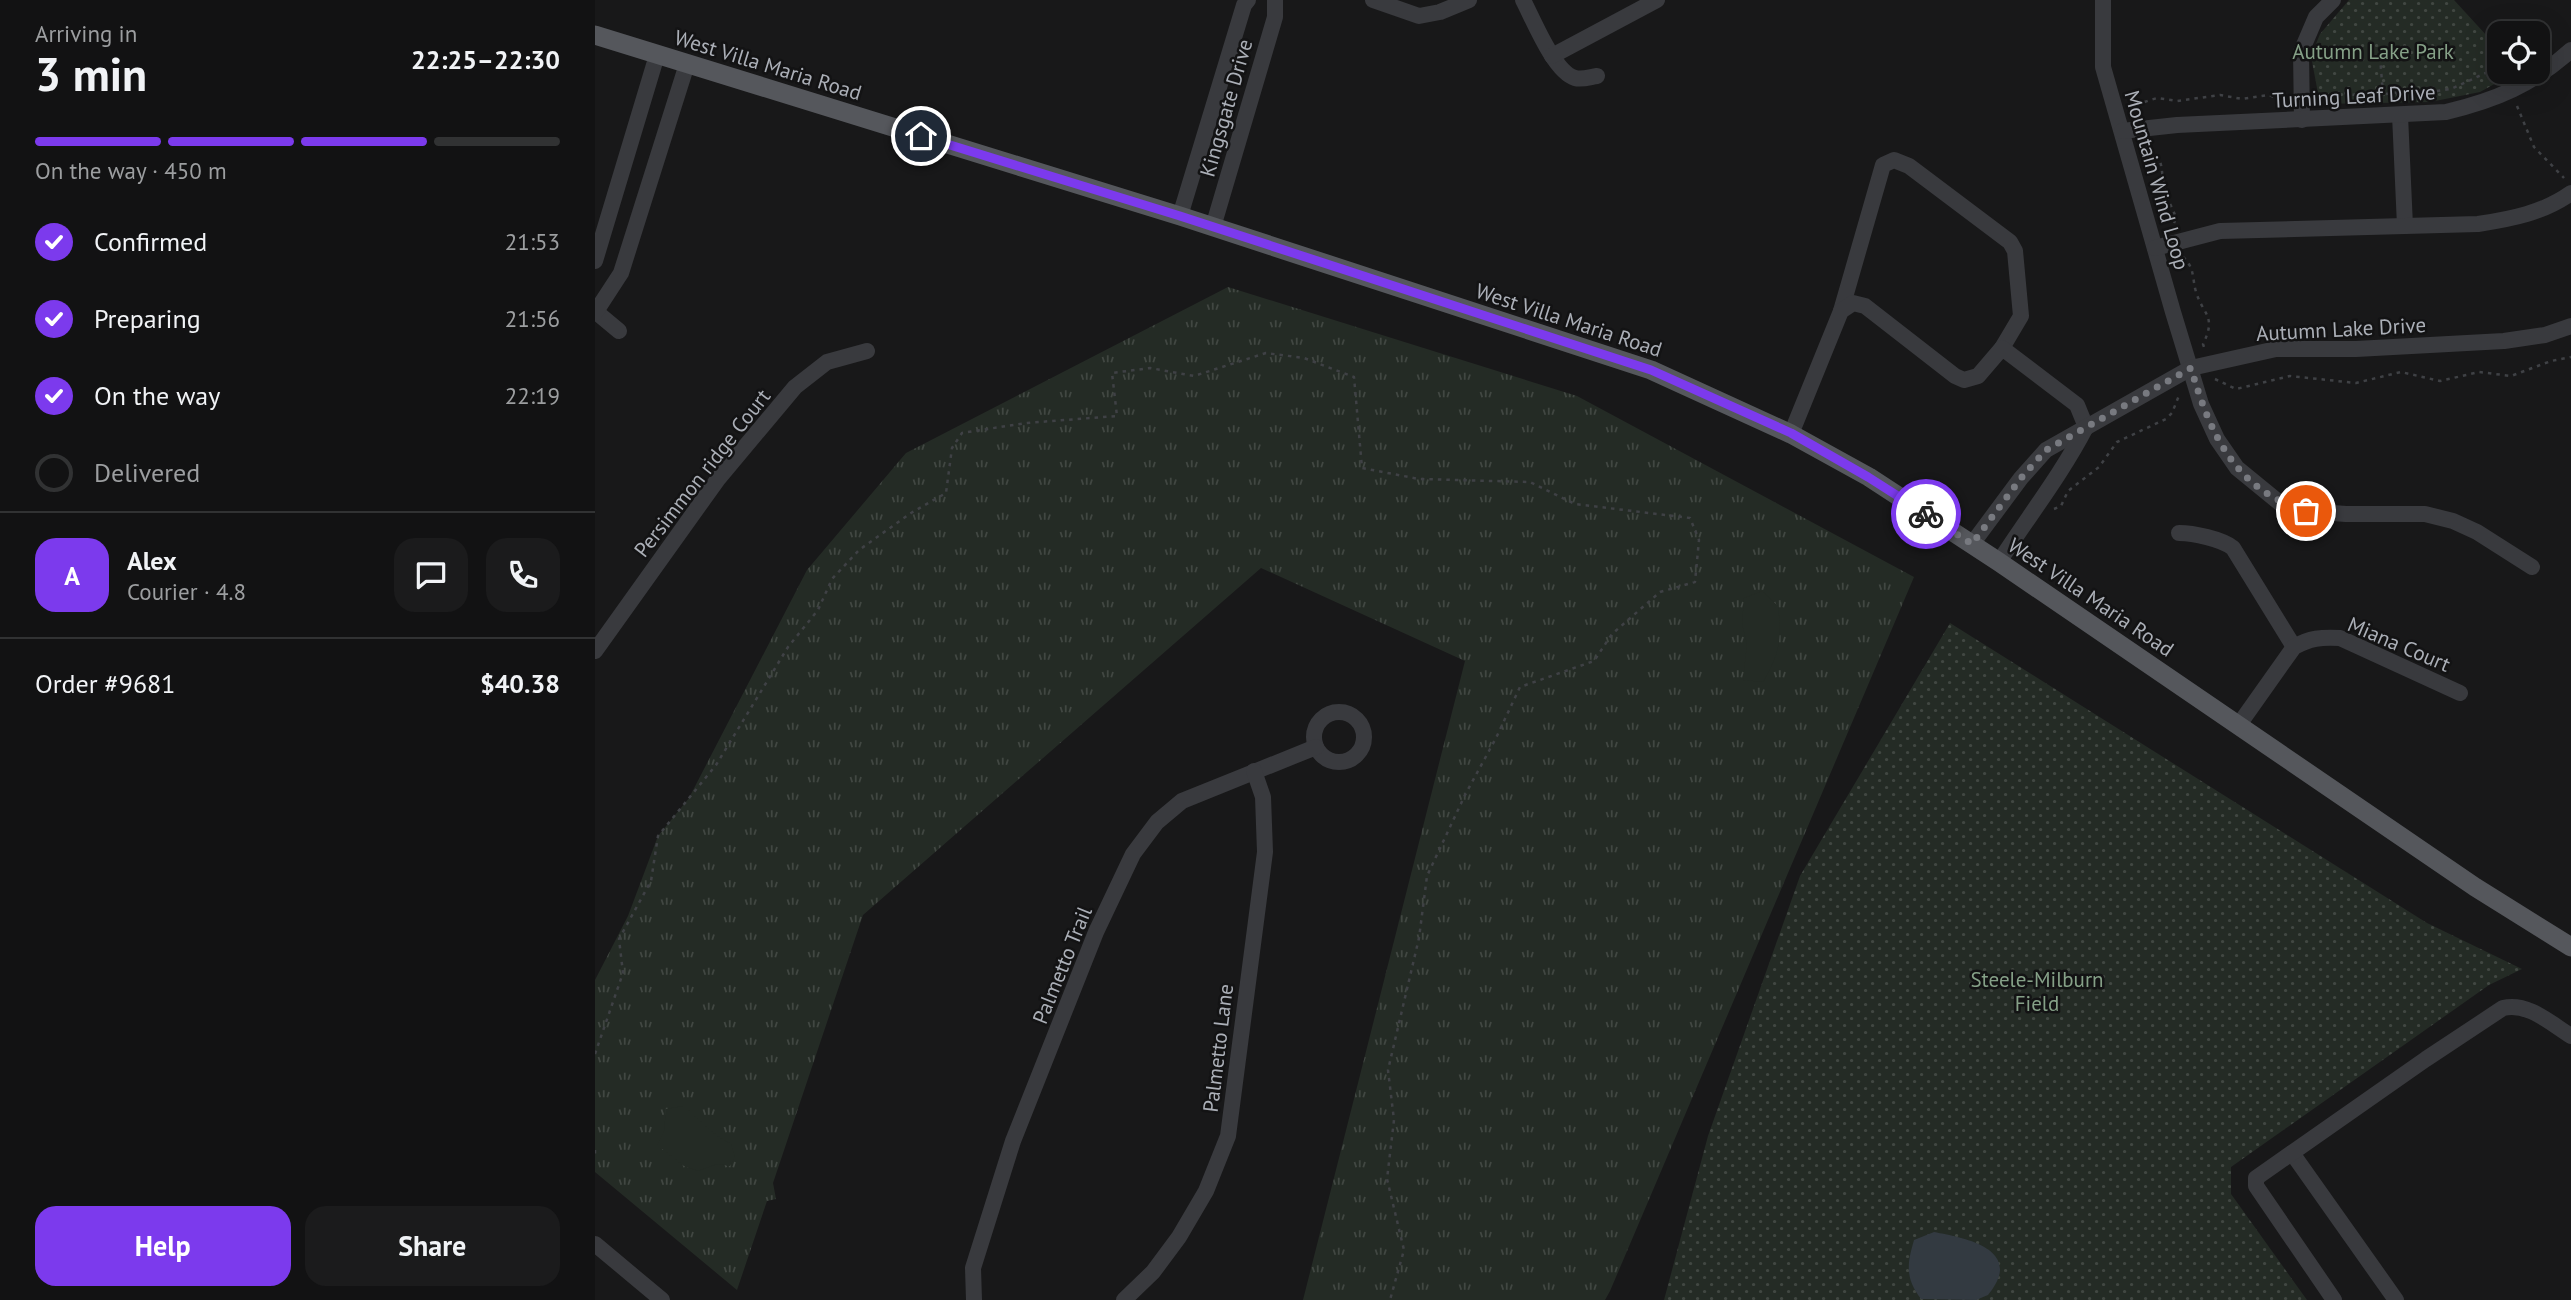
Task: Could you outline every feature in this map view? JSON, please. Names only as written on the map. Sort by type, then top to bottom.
[{"type":"main road","name":"West Villa Maria Road","points":[[595,35],[1180,216],[1651,370],[1791,433],[1868,477],[1972,544],[2475,887],[2571,947]]},
{"type":"street","name":"Kingsgate Drive","points":[[1180,216],[1244,5],[1248,0]]},
{"type":"street","name":"Kingsgate Drive","points":[[1213,227],[1275,16],[1275,0]]},
{"type":"street","points":[[1373,0],[1419,16],[1440,12],[1469,0]]},
{"type":"street","points":[[1523,0],[1552,56],[1566,74],[1578,79],[1597,76]]},
{"type":"street","points":[[1552,56],[1657,0]]},
{"type":"street","name":"Mountain Wind Loop","points":[[2103,0],[2102,67],[2129,130],[2155,248],[2196,386],[2217,439],[2237,468],[2281,504],[2306,511],[2425,514],[2453,521],[2477,532],[2532,567]]},
{"type":"street","points":[[2302,113],[2301,52],[2316,18],[2333,0]]},
{"type":"street","name":"Turning Leaf Drive","points":[[2129,130],[2302,113],[2400,115],[2446,112],[2485,103],[2521,88],[2571,50]]},
{"type":"street","points":[[595,261],[657,55]]},
{"type":"street","points":[[619,331],[595,312],[621,273],[687,64]]},
{"type":"street","points":[[2400,115],[2405,226]]},
{"type":"street","points":[[1791,433],[1842,311],[1883,165],[1894,159],[1909,166],[2010,242],[2015,251],[2021,316],[2002,348],[1978,376],[1964,380],[1955,376],[1865,306],[1853,303],[1842,311]]},
{"type":"street","points":[[2155,248],[2220,231],[2478,224],[2520,218],[2560,201],[2569,188]]},
{"type":"street","name":"Autumn Lake Drive","points":[[1972,544],[2021,478],[2046,450],[2191,368],[2212,371],[2276,349],[2356,349],[2504,341],[2545,335],[2571,326]]},
{"type":"street","points":[[1999,562],[2038,501],[2063,470],[2086,427],[2077,405],[2002,348]]},
{"type":"street","name":"Persimmon ridge Court","points":[[595,651],[718,479],[795,387],[827,362],[867,351]]},
{"type":"street","points":[[2179,533],[2190,533],[2223,542],[2233,548],[2294,647],[2238,726]]},
{"type":"street","name":"Miana Court","points":[[2294,647],[2319,637],[2340,638],[2459,692]]},
{"type":"street","name":"Palmetto Trail","points":[[974,1300],[973,1268],[1013,1141],[1096,932],[1133,854],[1157,822],[1182,801],[1316,747]]},
{"type":"street","name":"Palmetto Lane","points":[[1124,1300],[1153,1272],[1179,1237],[1206,1191],[1228,1136],[1265,852],[1263,797],[1254,771]]},
{"type":"street","points":[[2334,1300],[2256,1186],[2256,1178],[2503,1008],[2515,1005],[2536,1013],[2571,1036]]},
{"type":"street","points":[[2292,1153],[2396,1300]]},
{"type":"street","points":[[595,1244],[663,1300]]},
{"type":"path","points":[[2380,57],[2383,94]]},
{"type":"path","points":[[2569,188],[2534,147],[2524,120],[2499,73],[2490,71],[2451,89],[2365,97],[2339,92],[2302,113],[2277,96],[2242,99],[2220,95],[2177,101],[2149,99],[2131,114],[2129,130],[2156,153],[2161,161],[2165,192],[2176,218],[2169,233],[2175,252],[2190,265],[2196,292],[2206,310],[2209,329],[2203,344],[2212,371],[2236,389],[2290,376],[2356,383],[2401,372],[2440,381],[2479,372],[2511,376],[2551,361],[2571,357]]},
{"type":"path","points":[[595,1054],[623,973],[619,939],[651,881],[658,836],[716,765],[789,647],[818,610],[832,579],[859,550],[911,513],[946,493],[952,448],[962,433],[1025,422],[1117,416],[1112,373],[1150,368],[1194,376],[1266,354],[1304,358],[1354,377],[1362,468],[1419,479],[1530,482],[1575,504],[1690,518],[1699,540],[1695,583],[1660,592],[1612,634],[1594,661],[1520,687],[1427,876],[1419,938],[1388,1070],[1394,1120],[1387,1179],[1403,1250],[1390,1300]]},
{"type":"path","points":[[2038,501],[2052,509],[2061,506],[2068,491],[2099,467],[2117,442],[2166,419],[2172,413],[2180,392],[2196,386],[2212,371]]},
{"type":"path","points":[[595,1150],[595,1157]]},
{"type":"green space","name":"Autumn Lake Park","points":[[2349,0],[2454,0],[2487,36],[2487,84],[2494,84],[2480,92],[2430,102],[2320,104],[2311,56],[2320,34]]},
{"type":"green space","points":[[1228,287],[1577,396],[1914,577],[1610,1291],[1605,1300],[1303,1300],[1465,661],[1261,568],[863,915],[773,1183],[776,1199],[767,1201],[737,1290],[595,1172],[595,980],[628,916],[658,836],[689,798],[807,570],[906,453]]},
{"type":"green space","points":[[1762,591],[1778,606],[1778,646],[1763,682],[1743,680],[1747,644],[1742,624],[1744,598]]},
{"type":"green space","name":"Steele-Milburn Field","points":[[1950,623],[2427,923],[2522,969],[2489,985],[2231,1167],[2231,1194],[2307,1300],[1664,1300],[1708,1136],[1800,876]]},
{"type":"green space","points":[[683,1106],[731,1144],[735,1157],[730,1166],[717,1164],[698,1171],[684,1166],[657,1145],[664,1131],[666,1109]]},
{"type":"shaded area","points":[[1934,1232],[1966,1239],[1988,1249],[1995,1256],[2000,1265],[1999,1276],[1988,1295],[1976,1300],[1921,1299],[1910,1277],[1910,1256],[1914,1240]]},
{"type":"way so far","points":[[1926,514],[1972,544],[2021,478],[2046,450],[2191,368],[2201,404],[2217,439],[2237,468],[2281,504],[2306,511]]},
{"type":"route","points":[[921,136],[1180,216],[1651,370],[1791,433],[1926,514]]}]
